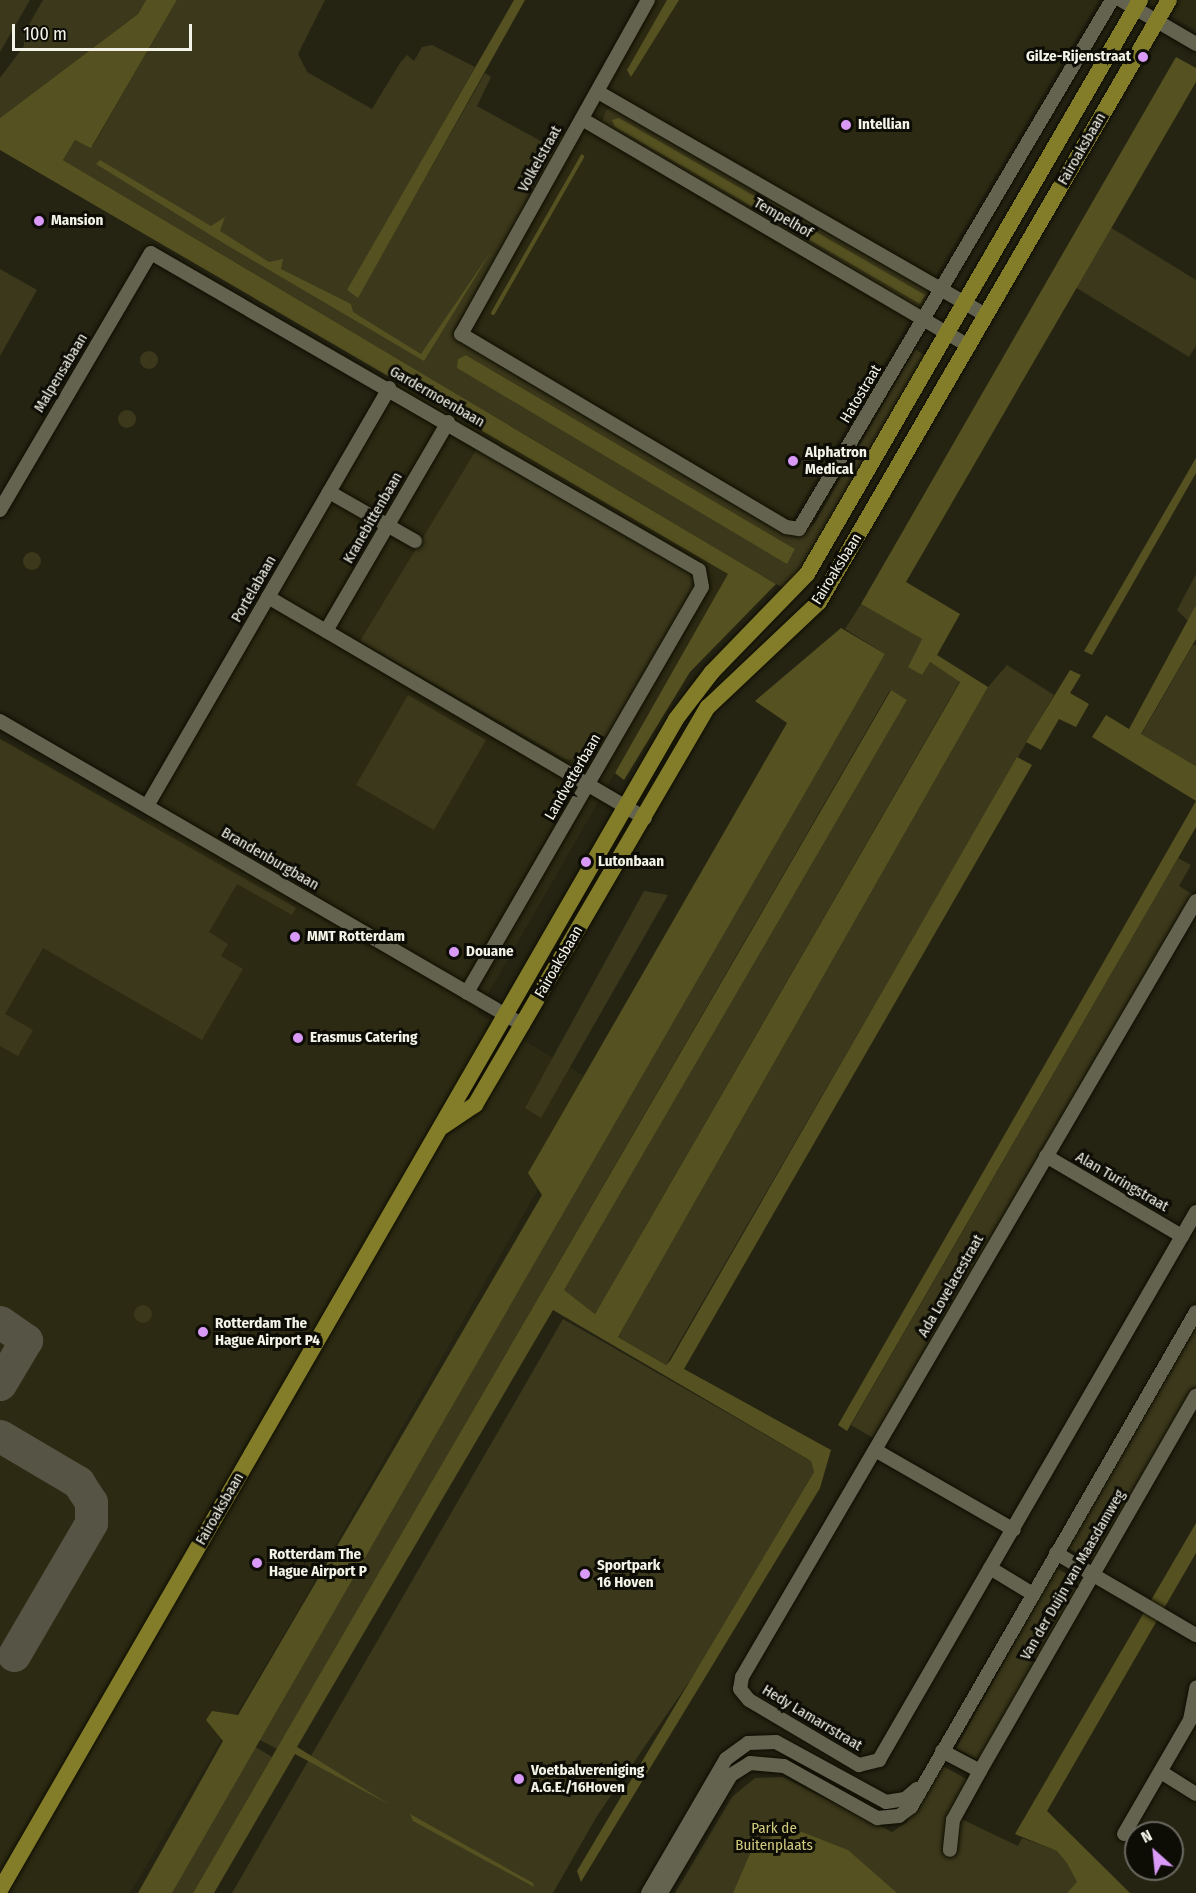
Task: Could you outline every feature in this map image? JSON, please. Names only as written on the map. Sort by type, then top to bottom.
[{"type":"main road","name":"Fairoaksbaan","points":[[439,1129],[475,1105],[708,707],[819,602],[1169,0]]},
{"type":"main road","name":"Fairoaksbaan","points":[[0,1890],[692,695],[807,574],[965,303],[1132,3]]},
{"type":"street","name":"Volkelstraat","points":[[461,334],[648,0]]},
{"type":"street","name":"Hatostraat","points":[[461,334],[786,527],[799,529],[943,291],[1112,0]]},
{"type":"street","points":[[1132,3],[1196,44]]},
{"type":"street","name":"Tempelhof","points":[[598,92],[986,315]]},
{"type":"street","name":"Tempelhof","points":[[582,119],[969,346]]},
{"type":"street","name":"Gardermoenbaan","points":[[151,253],[693,565],[702,576]]},
{"type":"street","name":"Malpensabaan","points":[[0,510],[151,253]]},
{"type":"street","name":"Portelabaan","points":[[147,806],[389,388]]},
{"type":"street","name":"Kranebittenbaan","points":[[326,631],[448,422]]},
{"type":"street","points":[[329,492],[415,541]]},
{"type":"street","name":"Landvetterbaan","points":[[467,993],[702,587],[702,576]]},
{"type":"street","points":[[268,597],[645,818]]},
{"type":"street","name":"Brandenburgbaan","points":[[0,721],[523,1025]]},
{"type":"street","name":"Ada Lovelacestraat","points":[[740,1689],[742,1677],[1196,901]]},
{"type":"street","name":"Alan Turingstraat","points":[[1046,1156],[1182,1236]]},
{"type":"street","points":[[990,1568],[1196,1212]]},
{"type":"street","name":"Van der Duijn van Maasdamweg","points":[[661,1893],[731,1775],[750,1763],[784,1766],[883,1820],[910,1808],[1196,1312]]},
{"type":"street","name":"Van der Duijn van Maasdamweg","points":[[950,1850],[953,1820],[1196,1396]]},
{"type":"street","points":[[875,1450],[1014,1530]]},
{"type":"street","points":[[1056,1553],[1196,1635]]},
{"type":"street","name":"Van der Duijn van Maasdamweg","points":[[990,1568],[1033,1594]]},
{"type":"street","name":"Hedy Lamarrstraat","points":[[740,1689],[779,1718],[860,1765],[871,1766],[990,1568]]},
{"type":"street","points":[[1132,1821],[1190,1720],[1196,1688]]},
{"type":"street","name":"Van der Duijn van Maasdamweg","points":[[648,1893],[726,1759],[748,1743],[776,1742],[886,1802],[911,1795],[929,1773]]},
{"type":"street","points":[[942,1751],[980,1771]]},
{"type":"street","points":[[1161,1772],[1196,1794]]},
{"type":"shaded area","points":[[146,0],[177,0],[91,148],[75,140],[63,160],[776,584],[690,672],[624,780],[615,773],[728,574],[0,150],[0,118],[138,14]]},
{"type":"shaded area","points":[[514,0],[525,0],[358,298],[347,290]]},
{"type":"shaded area","points":[[645,0],[1099,0],[780,540],[447,343]]},
{"type":"shaded area","points":[[667,0],[679,0],[631,77],[627,70]]},
{"type":"shaded area","points":[[1145,0],[1196,0],[1196,31]]},
{"type":"shaded area","points":[[1176,57],[1196,68],[1196,82],[906,582],[960,614],[937,655],[988,687],[618,1337],[666,1365],[670,1361],[1017,757],[1032,765],[684,1369],[831,1450],[820,1488],[581,1882],[577,1871],[814,1472],[811,1461],[553,1310],[297,1747],[390,1805],[295,1754],[214,1893],[193,1893],[891,690],[907,700],[564,1290],[595,1314],[960,682],[930,662],[922,675],[908,667],[922,639],[861,604]]},
{"type":"shaded area","points":[[619,118],[925,295],[920,304],[615,127],[612,120]]},
{"type":"shaded area","points":[[100,160],[211,226],[225,217],[220,231],[269,262],[283,259],[281,269],[351,304],[353,312],[421,354],[492,250],[424,361],[225,244],[96,164]]},
{"type":"shaded area","points":[[466,355],[795,549],[787,564],[457,368],[458,359]]},
{"type":"shaded area","points":[[400,381],[729,574],[477,1013],[598,1084],[293,1619],[130,1893],[0,1893],[0,738],[145,821]]},
{"type":"shaded area","points":[[1196,458],[1196,473],[1092,655],[1084,651]]},
{"type":"shaded area","points":[[1196,605],[1196,639],[1141,734],[1196,766],[1196,801],[1092,737],[1106,715],[1129,729]]},
{"type":"shaded area","points":[[841,628],[885,654],[172,1893],[138,1893],[223,1741],[206,1720],[212,1711],[238,1715],[418,1408],[542,1195],[528,1173],[787,723],[755,701]]},
{"type":"shaded area","points":[[1070,670],[1081,675],[1070,693],[1089,704],[1076,727],[1059,719],[1041,750],[1026,742]]},
{"type":"shaded area","points":[[1196,801],[1196,827],[847,1431],[838,1425]]},
{"type":"shaded area","points":[[1196,1523],[1196,1553],[1047,1811],[1130,1893],[1067,1893],[1077,1882],[1067,1863],[1057,1851],[1015,1834]]},
{"type":"shaded area","points":[[410,1814],[533,1883],[534,1887],[413,1821]]},
{"type":"shaded area","points":[[802,1832],[848,1850],[897,1893],[733,1893],[752,1849],[778,1833]]},
{"type":"green space","points":[[0,0],[30,0],[0,52]]},
{"type":"green space","points":[[43,0],[146,0],[138,14],[0,118],[0,78],[24,46],[24,33]]},
{"type":"green space","points":[[177,0],[325,0],[298,54],[307,72],[372,109],[400,63],[407,55],[414,61],[422,47],[432,45],[475,67],[348,291],[358,297],[485,73],[491,77],[477,106],[548,145],[554,134],[565,137],[452,334],[785,533],[800,534],[814,524],[915,349],[927,357],[788,591],[63,160],[75,140],[92,147]],"holes":[[[466,355],[795,549],[787,563],[458,368],[458,359]]]},
{"type":"green space","points":[[614,108],[929,289],[922,311],[601,124],[606,110]],"holes":[[[613,120],[924,295],[920,304],[615,127]]]},
{"type":"green space","points":[[1110,227],[1196,280],[1196,346],[1189,357],[1075,287]]},
{"type":"green space","points":[[0,269],[37,290],[0,356]]},
{"type":"green space","points":[[145,351],[153,351],[158,356],[156,367],[145,369],[140,364],[140,356]]},
{"type":"green space","points":[[123,410],[131,410],[136,415],[134,426],[123,428],[118,423],[118,415]]},
{"type":"green space","points":[[478,447],[689,570],[694,579],[693,589],[599,751],[586,761],[565,759],[360,641]]},
{"type":"green space","points":[[28,552],[36,552],[41,557],[39,568],[28,570],[23,565],[23,557]]},
{"type":"green space","points":[[1196,574],[1196,605],[1189,622],[1177,610]]},
{"type":"green space","points":[[861,604],[922,639],[908,667],[930,662],[960,681],[595,1314],[563,1290],[907,700],[890,690],[277,1749],[258,1739],[885,654],[845,629]]},
{"type":"green space","points":[[1193,645],[1196,645],[1196,766],[1141,735]]},
{"type":"green space","points":[[1007,665],[1054,695],[666,1365],[618,1337],[988,687]]},
{"type":"green space","points":[[408,695],[486,740],[434,830],[356,785]]},
{"type":"green space","points":[[0,739],[296,908],[292,915],[237,884],[209,932],[228,944],[221,956],[243,969],[202,1040],[43,948],[5,1014],[33,1030],[18,1056],[0,1046]]},
{"type":"green space","points":[[1178,858],[1191,865],[1179,886],[1192,894],[875,1439],[851,1425]]},
{"type":"green space","points":[[644,891],[668,895],[541,1118],[525,1108]]},
{"type":"green space","points":[[143,1305],[149,1308],[152,1314],[149,1320],[143,1323],[137,1320],[134,1314],[137,1308]]},
{"type":"green space","name":"Sportpark 16 Hoven","points":[[563,1319],[811,1461],[814,1472],[693,1676],[597,1816],[553,1893],[232,1893]]},
{"type":"green space","points":[[1196,1326],[1196,1389],[1095,1564],[1080,1549],[1077,1553],[1068,1548]]},
{"type":"green space","points":[[1056,1568],[1083,1583],[983,1763],[956,1748]]},
{"type":"green space","points":[[254,1746],[272,1757],[193,1893],[172,1893]]},
{"type":"green space","name":"Park de Buitenplaats","points":[[941,1765],[968,1780],[949,1813],[1018,1846],[1022,1838],[1057,1851],[1106,1893],[675,1893],[732,1797],[755,1778],[783,1777],[892,1832],[907,1822]]},
{"type":"waterway","points":[[493,313],[582,157]]},
{"type":"taxiway","points":[[0,1322],[26,1340],[0,1384]]},
{"type":"taxiway","points":[[0,1436],[78,1482],[91,1502],[91,1523],[14,1655]]},
{"type":"place","name":"Gilze-Rijenstraat","points":[[1143,57]]},
{"type":"place","name":"Intellian","points":[[846,125]]},
{"type":"place","name":"Mansion","points":[[39,221]]},
{"type":"place","name":"Alphatron Medical","points":[[793,461]]},
{"type":"place","name":"Lutonbaan","points":[[586,862]]},
{"type":"place","name":"MMT Rotterdam","points":[[295,937]]},
{"type":"place","name":"Douane","points":[[454,952]]},
{"type":"place","name":"Erasmus Catering","points":[[298,1038]]},
{"type":"place","name":"Rotterdam The Hague Airport P4","points":[[203,1332]]},
{"type":"place","name":"Rotterdam The Hague Airport P","points":[[257,1563]]},
{"type":"place","name":"Sportpark 16 Hoven","points":[[585,1574]]},
{"type":"place","name":"Voetbalvereniging A.G.E./16Hoven","points":[[519,1779]]}]
